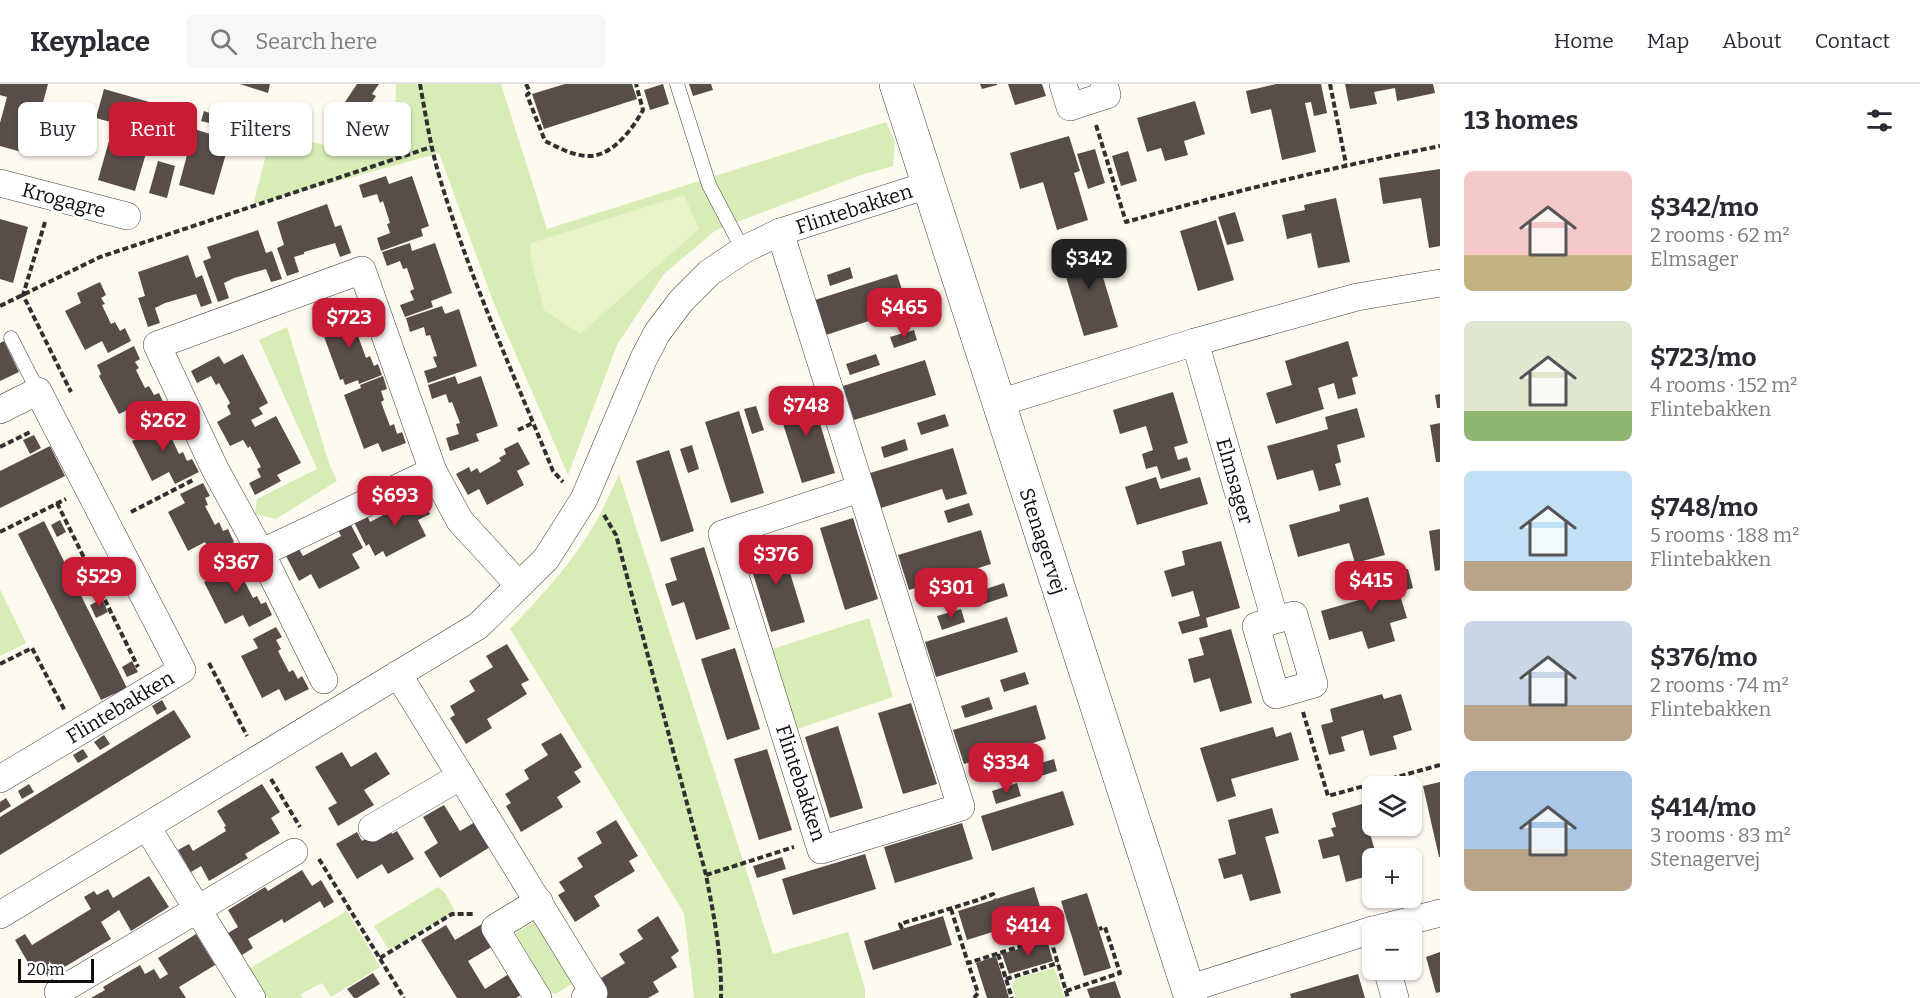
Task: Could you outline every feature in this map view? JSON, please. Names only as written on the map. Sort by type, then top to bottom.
[{"type":"street","name":"Stenagervej","points":[[896,84],[1189,993]]},
{"type":"street","points":[[1063,84],[1070,107],[1096,93]]},
{"type":"street","name":"Krogagre","points":[[0,183],[127,216]]},
{"type":"street","name":"Flintebakken","points":[[0,915],[478,626],[546,559],[584,499],[643,360],[657,333],[681,300],[709,273],[743,250],[780,232],[928,185]]},
{"type":"street","name":"Flintebakken","points":[[780,232],[859,489],[961,807],[821,850],[722,534],[859,489]]},
{"type":"street","points":[[324,680],[261,553],[215,469],[157,345],[362,270],[433,471],[460,521],[519,585]]},
{"type":"street","points":[[999,403],[1195,342],[1357,297],[1440,283]]},
{"type":"street","name":"Elmsager","points":[[1195,342],[1275,620]]},
{"type":"street","name":"Flintebakken","points":[[0,779],[182,670],[38,391]]},
{"type":"street","points":[[0,410],[38,391]]},
{"type":"street","points":[[261,553],[433,471]]},
{"type":"street","points":[[1294,615],[1314,684],[1276,695],[1256,626],[1275,620],[1294,615]]},
{"type":"street","points":[[398,674],[594,993],[585,998]]},
{"type":"street","points":[[372,828],[461,776]]},
{"type":"street","points":[[147,827],[252,998]]},
{"type":"street","points":[[58,992],[304,846]]},
{"type":"street","points":[[538,902],[495,928],[538,998]]},
{"type":"street","points":[[1413,920],[1440,913]]},
{"type":"street","points":[[1189,993],[1362,934]]},
{"type":"street","points":[[1390,980],[1395,998]]},
{"type":"lane","points":[[676,84],[709,185],[743,250]]},
{"type":"lane","points":[[11,338],[38,391]]},
{"type":"path","points":[[526,84],[530,92],[527,95],[545,141],[587,157],[612,149],[635,125],[643,110],[636,84]]},
{"type":"path","points":[[1330,84],[1346,164]]},
{"type":"path","points":[[1096,93],[1126,222],[1230,192],[1346,164],[1440,146]]},
{"type":"path","points":[[0,306],[111,253],[431,147]]},
{"type":"path","points":[[53,198],[23,295],[74,398]]},
{"type":"path","points":[[518,430],[533,423]]},
{"type":"path","points":[[131,512],[215,469]]},
{"type":"path","points":[[0,532],[88,490]]},
{"type":"path","points":[[57,503],[149,689]]},
{"type":"path","points":[[126,504],[136,523]]},
{"type":"path","points":[[0,664],[32,648],[76,734]]},
{"type":"path","points":[[206,658],[304,846],[405,998]]},
{"type":"path","points":[[1296,689],[1328,796],[1440,765]]},
{"type":"path","points":[[705,875],[818,840]]},
{"type":"path","points":[[902,929],[900,924],[993,894],[995,899]]},
{"type":"path","points":[[951,909],[978,993],[974,998]]},
{"type":"path","points":[[380,958],[452,914],[478,914],[495,928]]},
{"type":"path","points":[[1066,991],[1120,973],[1105,927],[1099,929]]},
{"type":"path","points":[[968,963],[1050,937],[1068,998]]},
{"type":"path","points":[[998,954],[1012,998]]},
{"type":"path","points":[[1006,979],[1058,963]]},
{"type":"green space","points":[[396,84],[501,84],[547,229],[886,122],[895,141],[893,166],[861,175],[716,230],[664,274],[617,345],[568,475],[494,304],[439,153],[253,205],[266,156],[312,156],[312,142],[324,145],[324,156],[411,156],[411,102],[396,102]]},
{"type":"green space","points":[[684,195],[699,229],[580,334],[544,310],[530,256],[531,243]]},
{"type":"green space","points":[[287,327],[329,463],[337,481],[276,519],[255,514],[257,499],[317,469],[259,340]]},
{"type":"green space","points":[[619,474],[773,954],[848,932],[865,989],[865,998],[694,998],[684,913],[510,629],[546,590],[578,550],[597,520]]},
{"type":"green space","points":[[0,589],[26,643],[0,656]]},
{"type":"green space","points":[[869,618],[893,697],[794,730],[769,650]]},
{"type":"green space","points":[[438,887],[445,893],[455,911],[389,950],[374,926]]},
{"type":"green space","points":[[347,911],[380,967],[331,997],[322,983],[301,994],[302,998],[264,998],[247,970]]},
{"type":"green space","points":[[537,920],[573,980],[572,984],[555,994],[551,993],[515,935]]},
{"type":"green space","points":[[1054,968],[1065,998],[1016,998],[1012,986],[1016,978]]},
{"type":"building","points":[[0,84],[48,84],[43,102],[18,102],[18,151],[0,146],[0,123],[7,97],[0,95]]},
{"type":"building","points":[[240,84],[270,84],[268,93]]},
{"type":"building","points":[[357,84],[379,84],[372,94],[376,96],[372,102],[345,102]]},
{"type":"building","points":[[565,84],[632,84],[637,99],[544,129],[532,94]]},
{"type":"building","points":[[663,84],[669,104],[650,110],[644,90]]},
{"type":"building","points":[[689,84],[711,84],[713,90],[693,96]]},
{"type":"building","points":[[980,84],[997,84],[997,85],[982,89]]},
{"type":"building","points":[[1008,84],[1042,84],[1046,96],[1015,105]]},
{"type":"building","points":[[1276,84],[1321,84],[1327,113],[1314,116],[1311,102],[1305,103],[1316,152],[1282,160],[1271,109],[1251,114],[1246,91]]},
{"type":"building","points":[[1345,84],[1433,84],[1435,93],[1397,101],[1395,88],[1374,92],[1377,104],[1350,109]]},
{"type":"building","points":[[104,89],[150,102],[109,102],[109,122],[97,118]]},
{"type":"building","points":[[1195,101],[1205,134],[1184,141],[1188,155],[1165,161],[1161,148],[1147,152],[1137,118]]},
{"type":"building","points":[[204,111],[209,113],[209,123],[201,121]]},
{"type":"building","points":[[197,130],[209,134],[209,156],[225,156],[214,195],[179,185],[187,156],[197,156]]},
{"type":"building","points":[[1069,136],[1080,171],[1074,173],[1088,220],[1057,230],[1043,182],[1020,189],[1010,153]]},
{"type":"building","points":[[109,141],[109,156],[145,156],[135,191],[98,180]]},
{"type":"building","points":[[1095,149],[1105,183],[1088,189],[1077,154]]},
{"type":"building","points":[[1128,151],[1137,181],[1121,186],[1112,156]]},
{"type":"building","points":[[158,161],[175,166],[167,198],[149,193]]},
{"type":"building","points":[[1440,169],[1440,246],[1429,248],[1421,198],[1383,204],[1379,178]]},
{"type":"building","points":[[386,176],[389,184],[412,176],[429,226],[421,229],[423,236],[381,251],[377,238],[390,233],[387,224],[390,223],[383,201],[380,203],[377,194],[363,198],[359,185]]},
{"type":"building","points":[[1336,198],[1350,262],[1318,268],[1311,233],[1287,239],[1282,215],[1305,210],[1304,205]]},
{"type":"building","points":[[327,204],[335,227],[341,225],[351,253],[340,257],[335,243],[304,252],[294,257],[299,272],[287,276],[277,248],[284,245],[277,222]]},
{"type":"building","points":[[1235,212],[1244,241],[1227,245],[1218,217]]},
{"type":"building","points":[[0,219],[28,227],[13,283],[0,279]]},
{"type":"building","points":[[1216,220],[1234,280],[1198,291],[1180,231]]},
{"type":"building","points":[[258,230],[266,253],[272,251],[282,279],[271,282],[266,269],[234,278],[224,283],[229,298],[218,302],[203,261],[211,258],[207,247]]},
{"type":"building","points":[[410,243],[412,251],[435,243],[452,293],[431,301],[433,307],[405,317],[400,305],[414,300],[410,291],[414,289],[407,268],[403,269],[400,261],[387,266],[382,252]]},
{"type":"building","points":[[1093,244],[1118,327],[1084,336],[1059,254]]},
{"type":"building","points":[[188,255],[196,278],[202,275],[212,303],[201,307],[196,294],[165,303],[155,308],[160,323],[148,327],[138,298],[145,296],[138,272]]},
{"type":"building","points":[[850,267],[853,278],[830,286],[827,275]]},
{"type":"building","points":[[897,274],[912,321],[890,327],[887,315],[826,335],[815,300]]},
{"type":"building","points":[[100,282],[106,295],[101,298],[105,304],[102,305],[111,324],[115,322],[120,331],[125,328],[131,341],[108,353],[102,341],[85,350],[65,311],[81,303],[77,293]]},
{"type":"building","points":[[442,306],[445,314],[459,309],[477,366],[428,383],[424,371],[437,367],[433,357],[437,356],[430,335],[426,336],[424,327],[410,332],[406,318]]},
{"type":"building","points":[[358,308],[363,321],[358,323],[361,331],[357,333],[366,358],[370,356],[374,366],[378,364],[382,375],[359,384],[358,380],[345,385],[343,379],[340,380],[323,334],[328,333],[324,321]]},
{"type":"building","points":[[914,330],[917,340],[894,348],[890,337]]},
{"type":"building","points":[[4,341],[19,372],[0,381],[0,343]]},
{"type":"building","points":[[1348,341],[1358,376],[1352,378],[1356,394],[1338,399],[1334,383],[1318,388],[1324,409],[1276,424],[1266,393],[1292,385],[1285,361]]},
{"type":"building","points":[[134,346],[140,359],[135,362],[139,368],[136,370],[145,388],[149,386],[154,395],[159,393],[165,406],[142,417],[136,406],[119,414],[99,376],[101,374],[97,365]]},
{"type":"building","points":[[243,354],[268,403],[259,408],[263,414],[251,420],[255,427],[276,416],[301,463],[277,475],[281,481],[255,495],[249,483],[261,477],[257,469],[261,467],[250,446],[248,448],[243,440],[230,446],[217,422],[231,414],[227,406],[230,403],[219,383],[216,385],[211,376],[197,383],[191,371],[219,356],[224,364]]},
{"type":"building","points":[[876,354],[880,365],[850,375],[846,364]]},
{"type":"building","points":[[925,360],[936,395],[854,420],[843,386]]},
{"type":"building","points":[[383,376],[387,389],[381,391],[384,400],[381,402],[390,426],[394,424],[397,434],[402,432],[406,443],[382,452],[378,443],[364,449],[344,395],[361,388],[360,385]]},
{"type":"building","points":[[455,376],[458,384],[481,376],[498,426],[476,434],[479,441],[450,451],[446,438],[459,434],[456,424],[460,423],[452,402],[449,403],[446,394],[432,399],[428,385]]},
{"type":"building","points":[[810,391],[835,473],[802,483],[776,402]]},
{"type":"building","points":[[1173,392],[1188,443],[1174,447],[1178,460],[1187,457],[1191,470],[1161,479],[1157,466],[1146,469],[1142,454],[1153,450],[1146,426],[1120,434],[1113,410]]},
{"type":"building","points":[[1440,394],[1440,408],[1437,408],[1435,395]]},
{"type":"building","points":[[756,406],[764,430],[752,434],[744,409]]},
{"type":"building","points":[[1357,408],[1365,437],[1337,445],[1341,462],[1335,464],[1341,485],[1319,491],[1313,470],[1277,480],[1267,446],[1328,429],[1325,417]]},
{"type":"building","points":[[739,411],[764,493],[731,503],[705,422]]},
{"type":"building","points":[[167,412],[174,425],[169,428],[172,434],[170,435],[179,454],[183,452],[187,461],[192,459],[199,472],[175,484],[169,472],[152,481],[132,441],[149,433],[144,424]]},
{"type":"building","points":[[945,414],[949,426],[921,435],[917,423]]},
{"type":"building","points":[[1440,423],[1440,462],[1436,462],[1430,425]]},
{"type":"building","points":[[34,435],[41,448],[30,454],[23,440]]},
{"type":"building","points":[[905,439],[908,450],[884,458],[881,447]]},
{"type":"building","points":[[518,442],[530,464],[517,471],[524,485],[487,505],[479,489],[468,495],[456,474],[469,467],[471,472],[477,468],[480,473],[501,461],[499,458],[506,454],[504,449]]},
{"type":"building","points":[[692,445],[699,469],[688,473],[680,449]]},
{"type":"building","points":[[50,446],[65,476],[0,508],[0,471]]},
{"type":"building","points":[[953,448],[967,494],[946,500],[942,489],[881,508],[870,473]]},
{"type":"building","points":[[669,450],[694,531],[661,542],[636,461]]},
{"type":"building","points":[[1156,477],[1160,489],[1200,477],[1208,504],[1137,525],[1125,487]]},
{"type":"building","points":[[203,483],[210,496],[205,498],[208,505],[205,506],[215,525],[219,522],[223,531],[228,529],[234,542],[211,554],[205,542],[188,551],[168,512],[185,503],[180,494]]},
{"type":"building","points":[[416,489],[430,514],[418,520],[426,536],[386,557],[383,551],[375,556],[369,544],[366,546],[354,522],[367,515],[370,522],[408,502],[405,495]]},
{"type":"building","points":[[1368,497],[1385,555],[1355,563],[1349,543],[1298,557],[1289,525],[1340,511],[1339,505]]},
{"type":"building","points":[[969,503],[973,515],[948,523],[944,511]]},
{"type":"building","points":[[853,518],[878,599],[845,610],[820,528]]},
{"type":"building","points":[[60,520],[66,532],[57,537],[51,525]]},
{"type":"building","points":[[44,521],[127,688],[101,700],[18,534]]},
{"type":"building","points":[[350,523],[363,548],[352,554],[360,568],[319,589],[311,574],[299,581],[286,556],[299,549],[303,556],[341,536],[338,530]]},
{"type":"building","points":[[1440,529],[1440,570],[1435,571],[1429,531]]},
{"type":"building","points":[[981,530],[991,564],[909,590],[898,555]]},
{"type":"building","points":[[780,540],[805,622],[771,632],[746,551]]},
{"type":"building","points":[[1221,541],[1240,608],[1206,618],[1208,627],[1182,634],[1178,622],[1200,616],[1193,591],[1172,597],[1164,571],[1185,565],[1182,551]]},
{"type":"building","points":[[704,547],[730,629],[696,640],[684,602],[672,606],[665,584],[677,580],[670,558]]},
{"type":"building","points":[[240,553],[245,563],[240,566],[245,575],[242,576],[253,598],[257,596],[261,604],[266,602],[272,615],[249,627],[243,615],[225,624],[204,582],[221,574],[217,565]]},
{"type":"building","points":[[1408,569],[1413,588],[1399,592],[1407,618],[1390,623],[1395,641],[1368,649],[1362,631],[1329,640],[1321,611],[1380,594],[1376,578]]},
{"type":"building","points":[[90,575],[97,589],[85,594],[78,581]]},
{"type":"building","points":[[1004,583],[1008,596],[978,606],[974,593]]},
{"type":"building","points":[[102,599],[108,612],[96,618],[90,605]]},
{"type":"building","points":[[961,609],[965,622],[942,630],[937,616]]},
{"type":"building","points":[[1007,617],[1018,652],[936,677],[925,642]]},
{"type":"building","points":[[276,627],[282,637],[276,640],[281,649],[278,651],[289,672],[293,670],[298,679],[302,676],[309,689],[285,701],[279,689],[262,698],[241,656],[258,648],[253,639]]},
{"type":"building","points":[[1231,629],[1252,703],[1220,712],[1210,678],[1194,683],[1188,659],[1204,655],[1199,638]]},
{"type":"building","points":[[507,644],[529,680],[521,684],[527,694],[487,719],[492,728],[466,744],[450,718],[455,715],[450,706],[475,691],[469,681],[493,667],[486,656]]},
{"type":"building","points":[[735,648],[760,729],[727,740],[701,659]]},
{"type":"building","points":[[132,661],[138,672],[127,677],[122,667]]},
{"type":"building","points":[[1025,672],[1029,684],[1004,692],[1000,680]]},
{"type":"building","points":[[1382,694],[1384,699],[1401,694],[1412,730],[1393,736],[1397,749],[1370,756],[1363,730],[1341,737],[1345,751],[1329,755],[1321,725],[1333,722],[1330,709]]},
{"type":"building","points":[[989,697],[993,709],[965,718],[961,706]]},
{"type":"building","points":[[162,700],[167,709],[157,715],[152,706]]},
{"type":"building","points":[[911,703],[937,784],[903,794],[878,713]]},
{"type":"building","points":[[1036,705],[1046,739],[964,764],[953,730]]},
{"type":"building","points":[[174,710],[191,737],[0,855],[0,817]]},
{"type":"building","points":[[838,726],[863,808],[830,818],[805,737]]},
{"type":"building","points":[[1273,727],[1276,737],[1291,732],[1299,760],[1231,779],[1236,796],[1217,802],[1200,748]]},
{"type":"building","points":[[561,733],[582,767],[574,772],[581,782],[557,797],[563,807],[521,832],[506,806],[511,803],[505,794],[529,779],[524,770],[548,755],[541,744]]},
{"type":"building","points":[[104,735],[110,744],[100,750],[94,742]]},
{"type":"building","points":[[83,749],[88,757],[78,763],[73,755]]},
{"type":"building","points":[[767,749],[792,830],[759,840],[734,759]]},
{"type":"building","points":[[342,752],[351,767],[376,752],[390,774],[364,790],[374,805],[338,826],[328,808],[337,803],[315,767]]},
{"type":"building","points":[[1054,759],[1057,771],[1031,779],[1028,767]]},
{"type":"building","points":[[1440,782],[1440,857],[1439,857],[1423,786]]},
{"type":"building","points":[[1017,783],[1021,796],[996,804],[992,791]]},
{"type":"building","points":[[29,784],[34,792],[22,799],[18,791]]},
{"type":"building","points":[[262,784],[280,812],[271,818],[280,833],[245,854],[248,858],[209,881],[201,866],[191,872],[178,850],[189,844],[193,851],[226,831],[224,827],[226,826],[217,811]]},
{"type":"building","points":[[1063,791],[1074,825],[992,851],[981,816]]},
{"type":"building","points":[[6,798],[11,806],[0,813],[0,802]]},
{"type":"building","points":[[1362,804],[1362,836],[1371,836],[1374,848],[1362,848],[1362,878],[1346,882],[1339,855],[1323,859],[1318,840],[1334,836],[1331,828],[1336,827],[1332,813]]},
{"type":"building","points":[[444,805],[460,831],[475,822],[490,847],[440,878],[424,852],[438,843],[423,817]]},
{"type":"building","points":[[1272,808],[1279,833],[1265,837],[1281,893],[1250,901],[1242,874],[1224,879],[1218,859],[1236,854],[1228,820]]},
{"type":"building","points":[[616,820],[638,856],[629,861],[635,871],[594,896],[600,906],[575,922],[558,895],[565,891],[559,882],[583,867],[577,858],[602,843],[596,832]]},
{"type":"building","points":[[962,823],[973,859],[895,883],[884,847]]},
{"type":"building","points":[[387,826],[392,834],[397,831],[414,859],[388,874],[382,864],[357,879],[336,844],[357,832],[362,841]]},
{"type":"building","points":[[865,854],[876,889],[793,915],[782,879]]},
{"type":"building","points":[[782,857],[786,869],[757,878],[753,866]]},
{"type":"building","points":[[302,870],[312,886],[321,880],[334,902],[324,908],[320,901],[284,923],[282,919],[248,939],[253,948],[242,955],[228,933],[238,927],[228,910],[265,887],[268,891]]},
{"type":"building","points":[[149,876],[169,907],[131,931],[119,910],[101,922],[111,939],[48,977],[38,961],[30,966],[15,940],[25,934],[32,945],[91,909],[84,897],[94,891],[97,895],[108,889],[113,898]]},
{"type":"building","points":[[1034,887],[1043,916],[967,940],[958,911]]},
{"type":"building","points":[[1087,893],[1111,968],[1084,976],[1061,901]]},
{"type":"building","points":[[658,916],[679,951],[671,957],[677,967],[653,982],[659,992],[648,998],[605,998],[601,992],[607,988],[601,978],[625,963],[619,954],[643,939],[637,930]]},
{"type":"building","points":[[943,916],[952,945],[873,970],[864,941]]},
{"type":"building","points":[[482,924],[495,945],[468,961],[485,989],[512,972],[524,993],[516,998],[457,998],[421,940],[446,925],[455,940]]},
{"type":"building","points":[[196,934],[215,965],[179,987],[186,998],[91,998],[105,990],[103,987],[140,965],[145,974],[154,969],[160,979],[168,974],[158,958]]},
{"type":"building","points":[[1047,940],[1053,961],[1009,974],[1002,954]]},
{"type":"building","points":[[1440,952],[1440,992],[1436,993],[1426,957]]},
{"type":"building","points":[[996,956],[1009,998],[987,998],[976,963]]},
{"type":"building","points":[[373,973],[380,984],[354,998],[347,989]]},
{"type":"building","points":[[1358,974],[1365,998],[1291,998],[1290,994]]},
{"type":"building","points":[[1115,981],[1121,998],[1090,998],[1087,989]]}]
